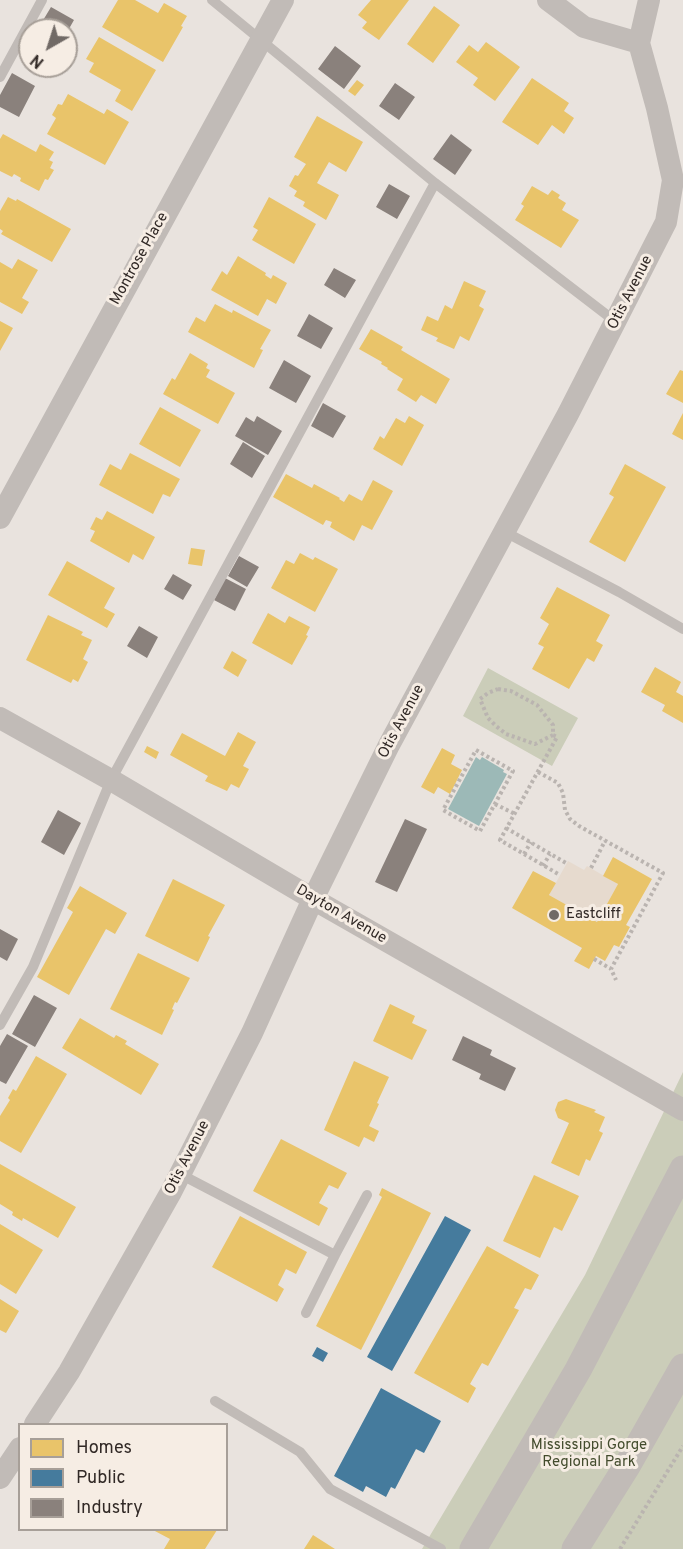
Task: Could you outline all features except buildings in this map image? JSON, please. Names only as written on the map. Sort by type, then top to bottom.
[{"type":"street","name":"Montrose Place","points":[[0,518],[283,0]]},
{"type":"street","points":[[548,0],[584,27],[639,43]]},
{"type":"street","name":"Otis Avenue","points":[[36,1423],[69,1372],[180,1174],[252,1033],[313,899],[389,745],[616,322],[674,221],[673,180],[657,108],[639,43],[649,0]]},
{"type":"street","name":"Dayton Avenue","points":[[0,718],[683,1110]]},
{"type":"street","points":[[473,1549],[578,1370],[683,1170]]},
{"type":"street","points":[[575,1549],[627,1466],[683,1367]]},
{"type":"street","points":[[0,1478],[18,1451]]},
{"type":"lane","points":[[0,77],[42,0]]},
{"type":"lane","points":[[212,0],[435,183],[616,322]]},
{"type":"lane","points":[[0,1025],[33,967],[111,780],[435,183]]},
{"type":"lane","points":[[505,532],[619,592],[683,629]]},
{"type":"lane","points":[[180,1174],[335,1255]]},
{"type":"lane","points":[[306,1313],[367,1195]]},
{"type":"lane","points":[[215,1401],[300,1452],[330,1489],[441,1549]]},
{"type":"path","points":[[498,689],[511,691],[537,705],[553,725],[553,735],[536,744],[506,734],[488,718],[480,699],[498,689]]},
{"type":"path","points":[[553,735],[558,737],[500,840],[560,875]]},
{"type":"path","points":[[476,750],[513,771],[495,804],[480,831],[443,810],[476,750]]},
{"type":"path","points":[[538,772],[558,783],[563,793],[565,810],[570,819],[663,873],[611,969]]},
{"type":"path","points":[[495,804],[514,814]]},
{"type":"path","points":[[506,828],[566,863]]},
{"type":"path","points":[[591,868],[605,841]]},
{"type":"path","points":[[524,854],[531,842]]},
{"type":"path","points":[[543,866],[550,854]]},
{"type":"path","points":[[594,959],[611,969],[616,980]]},
{"type":"path","points":[[620,1549],[683,1446]]},
{"type":"green space","points":[[488,668],[578,718],[552,766],[463,716]]},
{"type":"green space","name":"Mississippi Gorge Regional Park","points":[[683,1072],[683,1549],[422,1549],[585,1275]]},
{"type":"shaded area","points":[[568,861],[584,870],[587,866],[618,884],[597,922],[549,895]]},
{"type":"water","points":[[476,757],[480,760],[482,757],[507,774],[479,826],[448,809]]},
{"type":"place","name":"Eastcliff","points":[[554,915]]}]
